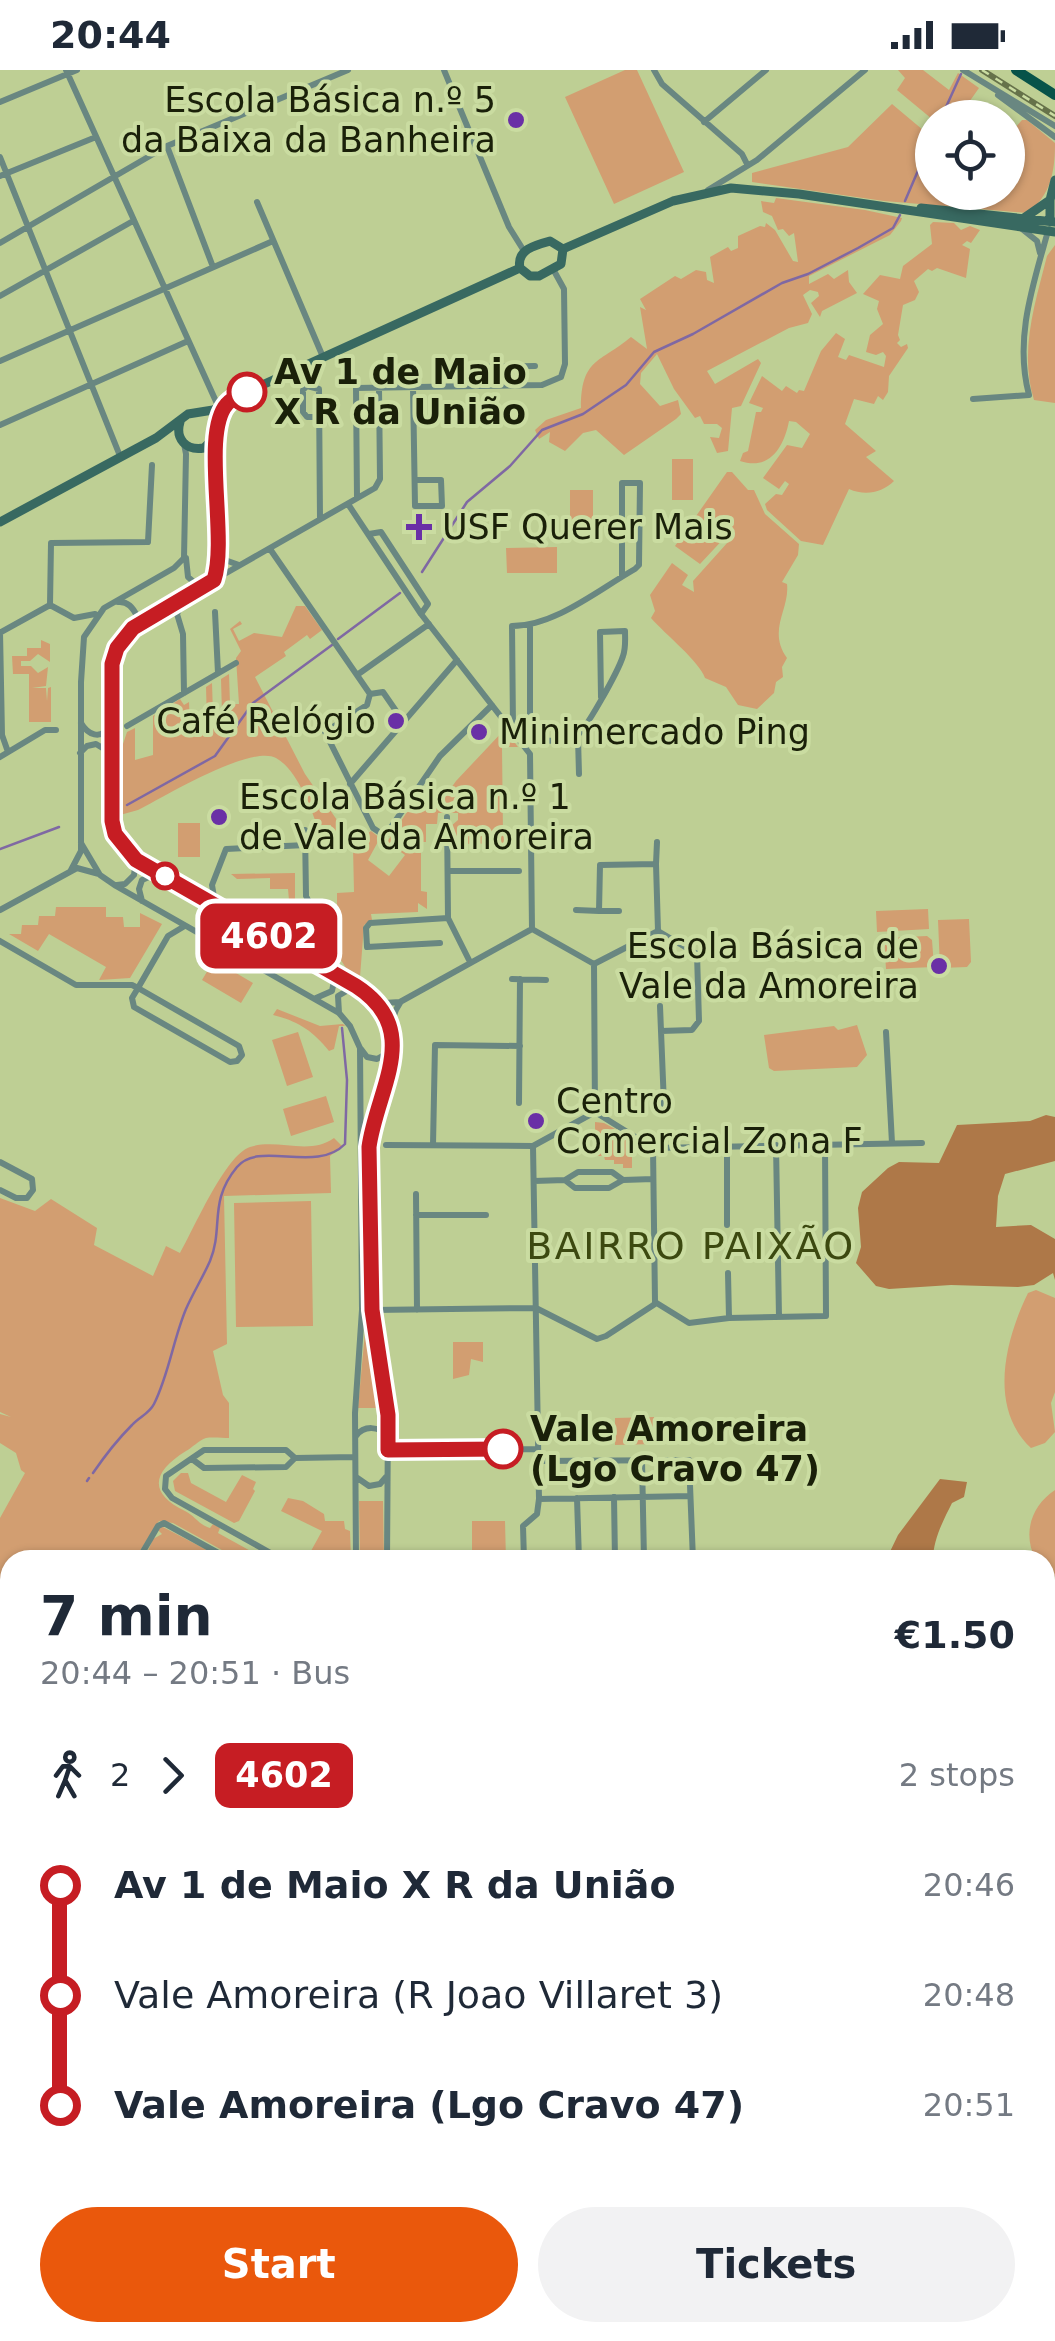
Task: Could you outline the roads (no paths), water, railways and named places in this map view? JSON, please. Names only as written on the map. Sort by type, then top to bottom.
[{"type":"main road","points":[[1016,70],[1055,95]]},
{"type":"main road","points":[[1053,224],[1050,200],[1055,180]]},
{"type":"main road","points":[[563,249],[673,201],[731,188],[1053,224]]},
{"type":"main road","points":[[1023,218],[1050,200]]},
{"type":"main road","points":[[884,206],[980,223],[1053,224]]},
{"type":"main road","points":[[520,268],[519,259],[524,251],[550,241],[563,249]]},
{"type":"main road","points":[[520,268],[534,276],[554,269],[564,260],[563,249]]},
{"type":"main road","points":[[0,522],[156,438],[182,419],[223,405],[520,268]]},
{"type":"main road","points":[[156,438],[200,449],[208,446],[223,405]]},
{"type":"main road","points":[[197,412],[210,417],[215,432]]},
{"type":"main road","points":[[182,419],[178,432],[182,442]]},
{"type":"street","points":[[0,102],[78,70]]},
{"type":"street","points":[[0,243],[168,146],[348,70]]},
{"type":"street","points":[[444,70],[509,227],[524,251]]},
{"type":"street","points":[[704,122],[766,70]]},
{"type":"street","points":[[704,192],[756,160],[865,70]]},
{"type":"street","points":[[963,70],[1055,126]]},
{"type":"street","points":[[656,71],[704,122],[742,154],[746,182],[756,190]]},
{"type":"street","points":[[67,72],[188,341],[223,405]]},
{"type":"street","points":[[973,76],[1055,137]]},
{"type":"street","points":[[3,174],[96,137]]},
{"type":"street","points":[[168,146],[213,267]]},
{"type":"street","points":[[0,157],[3,174],[120,456]]},
{"type":"street","points":[[257,202],[324,357]]},
{"type":"street","points":[[0,296],[132,221]]},
{"type":"street","points":[[973,399],[1029,395],[1022,341],[1040,260],[1053,224]]},
{"type":"street","points":[[1012,225],[1032,234],[1040,248],[1040,260]]},
{"type":"street","points":[[0,362],[273,241]]},
{"type":"street","points":[[357,498],[356,388],[542,385],[561,376],[564,290],[554,269]]},
{"type":"street","points":[[0,425],[188,341]]},
{"type":"street","points":[[463,386],[471,367],[536,366]]},
{"type":"street","points":[[318,417],[307,417],[303,412],[303,390],[307,386],[318,389],[320,519]]},
{"type":"street","points":[[133,628],[375,488],[379,482],[379,387]]},
{"type":"street","points":[[413,387],[415,506],[442,506],[442,480],[415,480]]},
{"type":"street","points":[[214,580],[215,432]]},
{"type":"street","points":[[182,442],[186,454],[188,577],[204,585]]},
{"type":"street","points":[[50,606],[50,543],[148,542],[152,465]]},
{"type":"street","points":[[514,732],[512,626],[530,626],[622,576],[635,568],[640,560],[640,483],[622,483],[622,576]]},
{"type":"street","points":[[348,504],[428,624],[514,732],[529,744],[578,736]]},
{"type":"street","points":[[217,547],[225,560],[240,565]]},
{"type":"street","points":[[270,549],[370,694],[367,705],[324,732],[374,828],[385,836],[440,756],[495,708]]},
{"type":"street","points":[[50,606],[74,618],[87,617],[174,568],[186,552]]},
{"type":"street","points":[[184,693],[183,634],[178,609],[185,597]]},
{"type":"street","points":[[113,602],[122,602],[134,610],[136,622],[117,648],[112,664],[111,810],[115,834],[136,860],[384,1003],[400,1002]]},
{"type":"street","points":[[8,752],[2,735],[0,632],[50,606]]},
{"type":"street","points":[[81,648],[88,629],[104,608]]},
{"type":"street","points":[[215,612],[218,673]]},
{"type":"street","points":[[152,615],[166,614],[178,620]]},
{"type":"street","points":[[71,870],[79,858],[81,843],[81,648],[80,628],[74,618]]},
{"type":"street","points":[[357,675],[428,624]]},
{"type":"street","points":[[530,626],[532,928]]},
{"type":"street","points":[[579,774],[578,736],[601,696],[625,653],[624,631],[600,632],[601,696]]},
{"type":"street","points":[[350,784],[457,660]]},
{"type":"street","points":[[127,726],[236,663]]},
{"type":"street","points":[[370,694],[384,692],[403,721]]},
{"type":"street","points":[[495,708],[507,711],[512,706]]},
{"type":"street","points":[[80,722],[94,735],[106,732],[111,725]]},
{"type":"street","points":[[514,732],[531,722]]},
{"type":"street","points":[[0,757],[45,730],[56,730]]},
{"type":"street","points":[[80,753],[96,744],[107,748],[111,758]]},
{"type":"street","points":[[447,817],[448,918],[470,962]]},
{"type":"street","points":[[306,830],[307,899],[322,902]]},
{"type":"street","points":[[657,842],[658,931]]},
{"type":"street","points":[[81,843],[100,875]]},
{"type":"street","points":[[217,906],[212,885],[222,854],[228,848],[306,845]]},
{"type":"street","points":[[116,886],[134,875],[136,860]]},
{"type":"street","points":[[599,911],[600,865],[656,864]]},
{"type":"street","points":[[0,910],[71,870],[82,868],[315,998],[350,1026],[366,1057],[377,1059],[391,1050]]},
{"type":"street","points":[[448,872],[519,872]]},
{"type":"street","points":[[142,901],[142,880],[160,873]]},
{"type":"street","points":[[193,892],[212,885]]},
{"type":"street","points":[[576,910],[618,911]]},
{"type":"street","points":[[163,913],[169,922],[168,936]]},
{"type":"street","points":[[440,943],[367,947],[366,928],[370,923],[448,918]]},
{"type":"street","points":[[0,940],[76,985],[138,988],[240,1046],[242,1055],[236,1061],[230,1062],[134,1007],[132,998],[138,988],[168,936],[187,927]]},
{"type":"street","points":[[387,1550],[388,1438],[372,1310],[369,1147],[372,1124],[388,1084],[395,1009],[400,1002],[532,928]]},
{"type":"street","points":[[532,928],[594,964]]},
{"type":"street","points":[[594,964],[658,931]]},
{"type":"street","points":[[658,931],[697,954],[724,952]]},
{"type":"street","points":[[661,1031],[692,1030],[699,1021],[697,954]]},
{"type":"street","points":[[594,964],[595,1112]]},
{"type":"street","points":[[315,998],[332,990],[334,981],[329,970]]},
{"type":"street","points":[[519,1103],[516,979],[546,980]]},
{"type":"street","points":[[338,1014],[338,996],[356,986]]},
{"type":"street","points":[[375,998],[392,1033]]},
{"type":"street","points":[[660,1006],[664,1105]]},
{"type":"street","points":[[886,1032],[892,1143]]},
{"type":"street","points":[[433,1145],[435,1045],[520,1046]]},
{"type":"street","points":[[356,1550],[355,1438],[362,1310],[360,1048]]},
{"type":"street","points":[[386,1145],[533,1146],[595,1112]]},
{"type":"street","points":[[595,1112],[653,1148],[922,1143]]},
{"type":"street","points":[[656,1302],[688,1323],[826,1316],[825,1144]]},
{"type":"street","points":[[776,1145],[779,1317]]},
{"type":"street","points":[[524,1550],[523,1526],[536,1514],[539,1498],[533,1146]]},
{"type":"street","points":[[727,1146],[727,1225]]},
{"type":"street","points":[[372,1310],[536,1308],[596,1338],[646,1312],[656,1302],[653,1148]]},
{"type":"street","points":[[0,1162],[32,1180],[32,1190],[27,1198],[16,1198],[0,1190]]},
{"type":"street","points":[[534,1181],[564,1180],[575,1172],[612,1172],[623,1180],[654,1180]]},
{"type":"street","points":[[564,1180],[575,1188],[594,1189],[613,1188],[623,1180]]},
{"type":"street","points":[[416,1194],[417,1310]]},
{"type":"street","points":[[416,1215],[486,1215]]},
{"type":"street","points":[[728,1273],[729,1318]]},
{"type":"street","points":[[355,1438],[364,1428],[379,1429],[388,1438]]},
{"type":"street","points":[[388,1450],[538,1449]]},
{"type":"street","points":[[265,1550],[172,1498],[165,1489],[166,1476],[204,1450],[286,1450],[295,1458],[355,1457]]},
{"type":"street","points":[[192,1459],[200,1467],[286,1468],[295,1458]]},
{"type":"street","points":[[642,1460],[644,1550]]},
{"type":"street","points":[[538,1461],[690,1462],[693,1550]]},
{"type":"street","points":[[355,1476],[368,1486],[380,1484],[387,1476]]},
{"type":"street","points":[[539,1498],[690,1496]]},
{"type":"street","points":[[577,1498],[579,1550]]},
{"type":"street","points":[[614,1498],[615,1550]]},
{"type":"street","points":[[144,1550],[158,1526],[164,1523],[212,1550]]},
{"type":"waterway","points":[[949,100],[961,74]]},
{"type":"waterway","points":[[905,201],[915,178]]},
{"type":"waterway","points":[[422,572],[467,502],[510,466],[542,430],[583,414],[626,385],[654,352],[782,283],[858,248],[893,228],[900,215]]},
{"type":"waterway","points":[[338,639],[400,593]]},
{"type":"waterway","points":[[127,805],[215,756],[253,703],[332,645]]},
{"type":"waterway","points":[[0,849],[59,827]]},
{"type":"waterway","points":[[93,1473],[154,1404],[186,1309],[210,1261],[219,1203],[237,1167],[259,1156],[319,1156],[345,1144],[347,1080],[342,1028]]},
{"type":"railway","points":[[982,70],[1055,116]]},
{"type":"place","name":"Escola Básica n.º 5 da Baixa da Banheira","points":[[516,120]]},
{"type":"place","name":"Av 1 de Maio X R da União","points":[[247,392]]},
{"type":"place","name":"USF Querer Mais","points":[[419,527]]},
{"type":"place","name":"Café Relógio","points":[[396,721]]},
{"type":"place","name":"Minimercado Ping","points":[[479,732]]},
{"type":"place","name":"Escola Básica n.º 1 de Vale da Amoreira","points":[[219,817]]},
{"type":"place","name":"Escola Básica de Vale da Amoreira","points":[[939,966]]},
{"type":"place","name":"Centro Comercial Zona F","points":[[536,1121]]},
{"type":"place","name":"Vale Amoreira (Lgo Cravo 47)","points":[[503,1449]]},
{"type":"district","name":"BAIRRO PAIXÃO","points":[[691,1246]]}]
